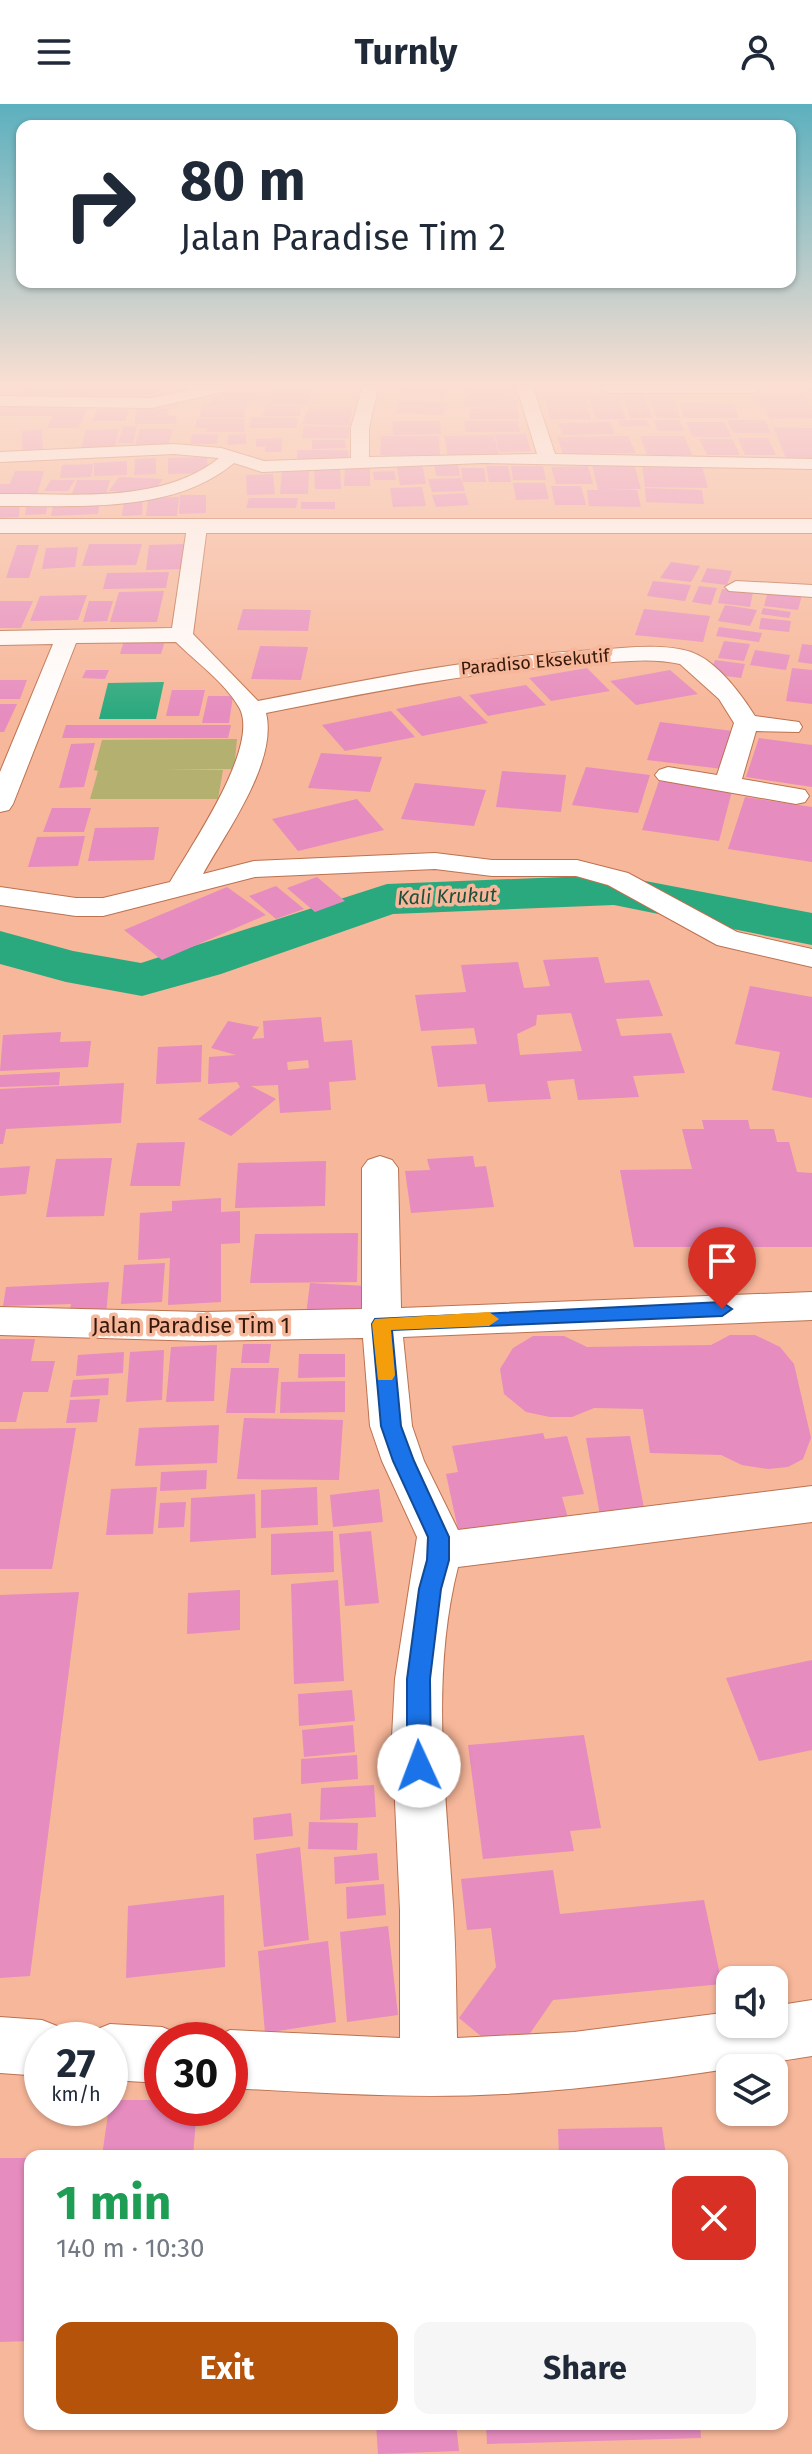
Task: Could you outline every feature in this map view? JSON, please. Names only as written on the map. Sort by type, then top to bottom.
[{"type":"main road","points":[[0,526],[196,533],[812,538]]},
{"type":"main road","points":[[0,538],[812,526]]},
{"type":"street","points":[[0,500],[53,498]]},
{"type":"street","points":[[182,635],[196,533]]},
{"type":"street","points":[[736,587],[812,591]]},
{"type":"street","points":[[0,638],[182,635],[252,709],[255,745],[250,763],[181,888]]},
{"type":"street","points":[[0,804],[67,637]]},
{"type":"street","name":"Paradiso Eksekutif","points":[[252,709],[455,669],[554,658],[680,655],[698,664],[731,696],[746,723]]},
{"type":"street","points":[[727,784],[746,723],[790,727]]},
{"type":"street","points":[[668,775],[796,796]]},
{"type":"street","points":[[0,896],[49,904],[103,907],[254,869],[435,861],[492,868],[577,868],[618,879],[727,939],[812,958]]},
{"type":"street","points":[[380,1168],[382,1324],[391,1426],[403,1461],[436,1529],[439,1550],[430,1589],[419,1679],[417,1737],[427,1910],[429,2065]]},
{"type":"street","name":"Jalan Paradise Tim 1","points":[[0,1321],[149,1328],[382,1324],[812,1306]]},
{"type":"street","points":[[439,1550],[812,1504]]},
{"type":"street","points":[[248,2060],[429,2065],[539,2063],[642,2054],[812,2028]]},
{"type":"street","points":[[0,2045],[24,2047]]},
{"type":"shaded area","points":[[164,682],[156,719],[99,719],[108,683]]},
{"type":"shaded area","points":[[237,739],[234,769],[163,770],[223,770],[218,799],[90,799],[102,740]]},
{"type":"building","points":[[124,498],[143,498],[142,515],[122,516]]},
{"type":"building","points":[[148,498],[179,498],[177,516],[146,516]]},
{"type":"building","points":[[180,498],[206,498],[206,513],[179,514]]},
{"type":"building","points":[[249,498],[298,498],[296,508],[246,508]]},
{"type":"building","points":[[392,498],[424,498],[426,506],[393,507]]},
{"type":"building","points":[[433,498],[467,498],[469,505],[436,507]]},
{"type":"building","points":[[516,498],[549,499],[516,500]]},
{"type":"building","points":[[553,498],[584,498],[586,505],[555,505]]},
{"type":"building","points":[[588,498],[639,498],[641,507],[589,506]]},
{"type":"building","points":[[646,498],[703,498],[704,504],[646,502]]},
{"type":"building","points":[[100,499],[98,514],[51,516],[54,501]]},
{"type":"building","points":[[48,500],[46,514],[25,515],[27,501]]},
{"type":"building","points":[[20,502],[19,517],[0,518],[0,503]]},
{"type":"building","points":[[301,502],[335,502],[335,509],[301,509]]},
{"type":"building","points":[[89,544],[142,544],[136,565],[82,566]]},
{"type":"building","points":[[184,544],[182,569],[146,570],[149,545]]},
{"type":"building","points":[[17,545],[39,545],[29,578],[6,578]]},
{"type":"building","points":[[78,547],[75,567],[42,569],[46,548]]},
{"type":"building","points":[[671,562],[700,566],[691,582],[660,578]]},
{"type":"building","points":[[707,568],[732,571],[727,585],[701,582]]},
{"type":"building","points":[[169,572],[166,588],[103,589],[107,573]]},
{"type":"building","points":[[653,581],[691,585],[685,601],[647,596]]},
{"type":"building","points":[[699,586],[717,588],[711,605],[692,602]]},
{"type":"building","points":[[722,589],[753,592],[750,607],[718,603]]},
{"type":"building","points":[[164,591],[157,622],[110,622],[119,592]]},
{"type":"building","points":[[768,591],[802,595],[798,610],[764,606]]},
{"type":"building","points":[[87,595],[78,620],[30,621],[40,596]]},
{"type":"building","points":[[0,601],[33,601],[21,628],[0,628]]},
{"type":"building","points":[[89,601],[113,601],[107,621],[83,622]]},
{"type":"building","points":[[725,605],[757,610],[750,626],[718,621]]},
{"type":"building","points":[[763,608],[791,612],[789,618],[761,614]]},
{"type":"building","points":[[243,609],[311,610],[308,631],[237,630]]},
{"type":"building","points":[[644,609],[710,616],[703,642],[635,635]]},
{"type":"building","points":[[761,618],[791,621],[789,632],[759,629]]},
{"type":"building","points":[[719,627],[762,633],[759,642],[716,636]]},
{"type":"building","points":[[124,641],[165,641],[161,654],[120,654]]},
{"type":"building","points":[[724,641],[750,644],[744,661],[718,658]]},
{"type":"building","points":[[802,644],[812,645],[812,664],[798,662]]},
{"type":"building","points":[[260,646],[308,647],[301,680],[251,679]]},
{"type":"building","points":[[755,650],[790,655],[786,670],[750,665]]},
{"type":"building","points":[[715,660],[745,664],[741,678],[710,674]]},
{"type":"building","points":[[587,668],[610,691],[551,701],[529,678]]},
{"type":"building","points":[[792,668],[812,670],[812,704],[786,701]]},
{"type":"building","points":[[86,670],[109,670],[105,679],[82,678]]},
{"type":"building","points":[[670,670],[698,694],[636,705],[610,681]]},
{"type":"building","points":[[0,680],[27,680],[20,699],[0,699]]},
{"type":"building","points":[[526,685],[546,705],[488,716],[469,695]]},
{"type":"building","points":[[172,690],[205,690],[199,716],[166,716]]},
{"type":"building","points":[[208,696],[233,696],[229,723],[202,723]]},
{"type":"building","points":[[460,696],[488,723],[422,736],[396,709]]},
{"type":"building","points":[[0,704],[17,704],[4,732],[0,732]]},
{"type":"building","points":[[391,711],[415,737],[345,751],[322,725]]},
{"type":"building","points":[[660,722],[733,731],[723,769],[647,760]]},
{"type":"building","points":[[66,725],[231,725],[228,738],[62,738]]},
{"type":"building","points":[[759,738],[812,745],[812,787],[746,777]]},
{"type":"building","points":[[95,743],[84,787],[59,788],[71,744]]},
{"type":"building","points":[[321,753],[382,757],[370,792],[308,788]]},
{"type":"building","points":[[586,767],[650,775],[638,813],[572,805]]},
{"type":"building","points":[[502,771],[566,775],[561,812],[496,807]]},
{"type":"building","points":[[659,781],[732,791],[719,841],[642,830]]},
{"type":"building","points":[[415,783],[486,790],[474,826],[401,819]]},
{"type":"building","points":[[745,797],[812,807],[812,862],[728,849]]},
{"type":"building","points":[[357,799],[384,830],[298,851],[272,819]]},
{"type":"building","points":[[52,808],[91,808],[84,832],[43,832]]},
{"type":"building","points":[[159,827],[154,860],[88,861],[95,828]]},
{"type":"building","points":[[85,836],[78,866],[28,867],[37,837]]},
{"type":"building","points":[[317,877],[345,901],[315,912],[287,888]]},
{"type":"building","points":[[276,886],[304,909],[276,919],[249,896]]},
{"type":"building","points":[[227,887],[266,915],[162,960],[124,930]]},
{"type":"building","points":[[598,957],[605,983],[649,980],[663,1016],[616,1019],[621,1036],[671,1033],[685,1073],[633,1076],[639,1097],[578,1100],[574,1079],[547,1081],[551,1099],[488,1102],[485,1084],[438,1087],[431,1046],[477,1044],[474,1028],[421,1031],[415,995],[466,992],[461,965],[518,962],[524,988],[550,986],[543,960]],"holes":[[[571,1013],[582,1051],[520,1055],[517,1034],[536,1025],[537,1015]]]},
{"type":"building","points":[[750,986],[812,997],[812,1098],[772,1090],[780,1052],[735,1044]]},
{"type":"building","points":[[321,1017],[324,1042],[352,1040],[356,1080],[329,1082],[331,1110],[280,1113],[278,1085],[251,1086],[276,1099],[231,1136],[198,1119],[240,1087],[237,1082],[208,1084],[209,1057],[236,1055],[211,1048],[228,1021],[259,1027],[252,1039],[264,1038],[263,1021]],"holes":[[[308,1060],[309,1068],[288,1070],[287,1062]]]},
{"type":"building","points":[[61,1032],[60,1042],[91,1041],[88,1067],[0,1071],[3,1035]]},
{"type":"building","points":[[202,1045],[201,1082],[156,1084],[158,1047]]},
{"type":"building","points":[[60,1072],[59,1085],[0,1087],[0,1075]]},
{"type":"building","points":[[124,1083],[121,1123],[6,1129],[3,1144],[0,1144],[0,1089]]},
{"type":"building","points":[[702,1120],[748,1120],[750,1129],[774,1129],[777,1142],[789,1142],[797,1172],[812,1173],[812,1247],[634,1247],[620,1170],[692,1169],[682,1129],[704,1129]]},
{"type":"building","points":[[185,1142],[180,1186],[130,1186],[137,1143]]},
{"type":"building","points":[[473,1156],[475,1167],[486,1166],[494,1207],[411,1213],[405,1171],[430,1170],[427,1159]]},
{"type":"building","points":[[112,1158],[104,1216],[46,1217],[56,1159]]},
{"type":"building","points":[[326,1161],[325,1206],[235,1208],[238,1163]]},
{"type":"building","points":[[30,1166],[26,1194],[0,1196],[0,1168]]},
{"type":"building","points":[[221,1198],[221,1212],[240,1211],[240,1243],[221,1244],[221,1302],[168,1305],[170,1258],[138,1260],[140,1213],[172,1211],[172,1201]]},
{"type":"building","points":[[358,1233],[357,1282],[250,1283],[255,1234]]},
{"type":"building","points":[[165,1263],[162,1302],[121,1304],[124,1265]]},
{"type":"building","points":[[109,1282],[106,1314],[69,1315],[71,1304],[3,1306],[6,1287]]},
{"type":"building","points":[[310,1283],[365,1286],[362,1317],[306,1315]]},
{"type":"building","points":[[730,1335],[755,1335],[780,1347],[794,1364],[811,1438],[803,1459],[788,1467],[768,1469],[742,1465],[721,1455],[650,1453],[643,1409],[594,1408],[572,1417],[550,1417],[526,1412],[504,1394],[500,1369],[513,1348],[533,1336],[564,1336],[587,1347],[711,1345]]},
{"type":"building","points":[[0,1339],[35,1339],[31,1361],[55,1361],[48,1392],[23,1392],[16,1422],[0,1422]]},
{"type":"building","points":[[243,1344],[271,1344],[269,1363],[241,1363]]},
{"type":"building","points":[[217,1345],[214,1401],[166,1402],[171,1347]]},
{"type":"building","points":[[164,1350],[162,1400],[126,1402],[130,1352]]},
{"type":"building","points":[[124,1352],[123,1373],[76,1376],[78,1355]]},
{"type":"building","points":[[299,1354],[345,1354],[345,1377],[298,1378]]},
{"type":"building","points":[[231,1368],[279,1368],[275,1413],[226,1413]]},
{"type":"building","points":[[109,1378],[108,1395],[70,1397],[73,1380]]},
{"type":"building","points":[[345,1381],[345,1412],[280,1413],[281,1382]]},
{"type":"building","points":[[100,1399],[97,1422],[66,1423],[70,1400]]},
{"type":"building","points":[[244,1418],[343,1420],[339,1480],[237,1479]]},
{"type":"building","points":[[219,1425],[217,1463],[135,1466],[139,1428]]},
{"type":"building","points":[[76,1428],[52,1569],[0,1569],[0,1429]]},
{"type":"building","points":[[543,1433],[545,1439],[567,1436],[584,1494],[562,1497],[568,1518],[459,1534],[446,1474],[458,1472],[452,1446]]},
{"type":"building","points":[[630,1436],[645,1513],[600,1515],[586,1438]]},
{"type":"building","points":[[207,1470],[206,1489],[160,1491],[161,1472]]},
{"type":"building","points":[[157,1487],[153,1534],[106,1535],[111,1489]]},
{"type":"building","points":[[317,1487],[318,1525],[261,1528],[261,1490]]},
{"type":"building","points":[[379,1489],[383,1522],[333,1527],[330,1495]]},
{"type":"building","points":[[255,1494],[256,1538],[190,1542],[191,1498]]},
{"type":"building","points":[[186,1502],[184,1527],[158,1528],[160,1503]]},
{"type":"building","points":[[333,1531],[334,1572],[271,1575],[271,1534]]},
{"type":"building","points":[[371,1531],[379,1603],[345,1606],[339,1534]]},
{"type":"building","points":[[338,1580],[344,1681],[294,1684],[291,1584]]},
{"type":"building","points":[[240,1590],[240,1630],[187,1634],[188,1593]]},
{"type":"building","points":[[79,1592],[30,1976],[0,1978],[0,1595]]},
{"type":"building","points":[[812,1660],[812,1750],[759,1761],[726,1678]]},
{"type":"building","points":[[352,1690],[355,1721],[299,1726],[298,1694]]},
{"type":"building","points":[[353,1725],[355,1752],[304,1757],[302,1730]]},
{"type":"building","points":[[584,1735],[601,1828],[570,1831],[574,1851],[483,1859],[468,1745]]},
{"type":"building","points":[[357,1755],[358,1779],[301,1784],[301,1759]]},
{"type":"building","points":[[374,1785],[376,1817],[320,1820],[321,1788]]},
{"type":"building","points":[[291,1813],[293,1836],[254,1840],[253,1818]]},
{"type":"building","points":[[309,1822],[358,1823],[357,1850],[308,1849]]},
{"type":"building","points":[[300,1847],[309,1940],[264,1947],[256,1854]]},
{"type":"building","points":[[377,1853],[379,1880],[335,1884],[334,1857]]},
{"type":"building","points":[[553,1870],[560,1914],[704,1900],[718,1966],[716,1985],[553,2000],[511,2061],[459,2018],[496,1967],[491,1928],[467,1930],[461,1879]]},
{"type":"building","points":[[384,1884],[386,1915],[347,1919],[346,1887]]},
{"type":"building","points":[[224,1895],[225,1967],[126,1978],[128,1906]]},
{"type":"building","points":[[388,1926],[398,2015],[347,2022],[340,1932]]},
{"type":"building","points":[[328,1941],[336,2022],[265,2033],[258,1951]]},
{"type":"building","points":[[128,2100],[144,2100],[144,2126],[196,2126],[194,2150],[103,2150],[106,2126],[128,2126]]},
{"type":"building","points":[[662,2127],[665,2150],[559,2150],[558,2129]]},
{"type":"building","points":[[0,2158],[24,2158],[24,2341],[0,2342]]},
{"type":"building","points":[[376,2430],[457,2430],[459,2451],[378,2454]]},
{"type":"building","points":[[486,2430],[700,2430],[701,2438],[487,2444]]},
{"type":"waterway","name":"Kali Krukut","points":[[0,947],[66,966],[142,980],[202,963],[387,899],[614,890],[812,929]]},
{"type":"slow traffic","points":[[385,1375],[382,1324],[489,1319]]},
{"type":"route","points":[[419,1766],[419,1679],[439,1537],[403,1461],[391,1426],[382,1324],[722,1309]]}]
